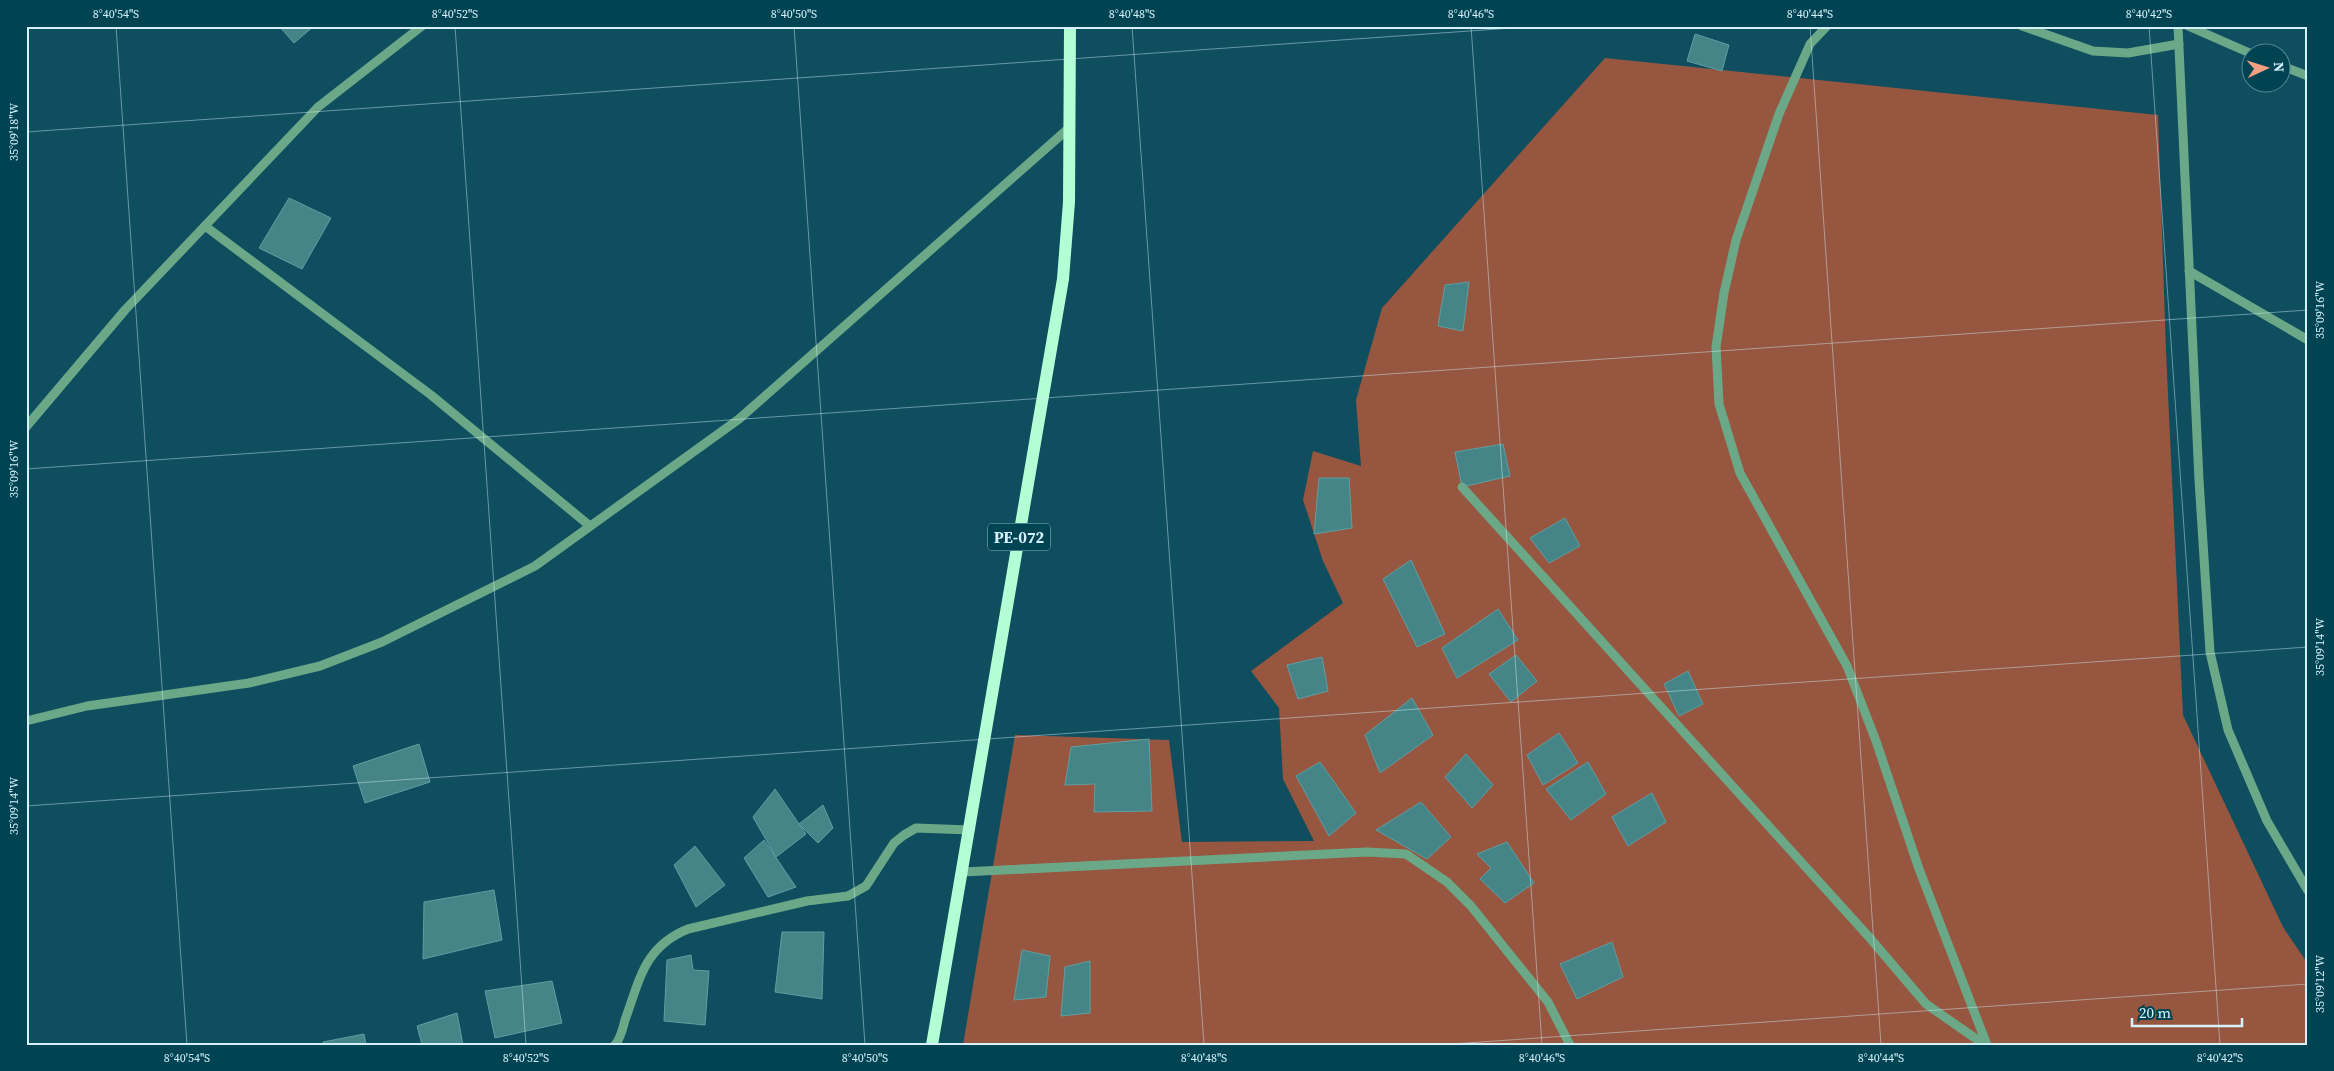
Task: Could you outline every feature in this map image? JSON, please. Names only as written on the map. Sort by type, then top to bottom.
[{"type":"main road","name":"PE-072","points":[[932,1045],[1064,279],[1069,202],[1070,26]]},
{"type":"street","points":[[26,427],[125,310],[318,107],[422,26]]},
{"type":"street","points":[[1827,26],[1810,44],[1779,114],[1736,240],[1724,293],[1716,346],[1719,404],[1740,473],[1847,666],[1986,1045]]},
{"type":"street","points":[[2022,26],[2093,51],[2128,53],[2179,44]]},
{"type":"street","points":[[2178,26],[2189,271],[2210,652],[2228,730],[2267,821],[2308,891]]},
{"type":"street","points":[[2188,26],[2242,50]]},
{"type":"street","points":[[2292,70],[2308,76]]},
{"type":"street","points":[[26,721],[86,706],[249,683],[320,666],[382,642],[535,566],[739,419],[1069,128]]},
{"type":"street","points":[[205,226],[431,395],[590,526]]},
{"type":"street","points":[[2189,271],[2308,340]]},
{"type":"street","points":[[1462,488],[1869,936],[1926,1004],[1986,1045]]},
{"type":"street","points":[[615,1045],[643,971],[654,951],[672,935],[688,929],[807,901],[848,896],[866,886],[894,843],[916,828],[970,830]]},
{"type":"street","points":[[963,872],[1367,852],[1406,854],[1446,882],[1471,906],[1548,1002],[1570,1045]]},
{"type":"shaded area","points":[[1605,58],[2158,115],[2166,351],[2183,715],[2283,927],[2308,964],[2308,1045],[963,1045],[1015,735],[1169,740],[1182,842],[1314,841],[1283,779],[1279,708],[1251,671],[1343,603],[1323,561],[1303,500],[1313,451],[1361,466],[1356,400],[1382,308]]},
{"type":"building","points":[[279,26],[314,26],[294,43]]},
{"type":"building","points":[[1695,34],[1729,45],[1722,71],[1687,61]]},
{"type":"building","points":[[289,198],[331,218],[302,269],[259,248]]},
{"type":"building","points":[[1469,282],[1463,331],[1438,326],[1445,285]]},
{"type":"building","points":[[1503,444],[1510,476],[1462,487],[1455,452]]},
{"type":"building","points":[[1319,478],[1349,478],[1352,528],[1314,534]]},
{"type":"building","points":[[1565,518],[1580,546],[1549,563],[1530,538]]},
{"type":"building","points":[[1411,560],[1445,634],[1417,647],[1383,579]]},
{"type":"building","points":[[1498,609],[1518,640],[1457,678],[1442,648]]},
{"type":"building","points":[[1516,655],[1537,681],[1511,702],[1489,674]]},
{"type":"building","points":[[1322,657],[1328,691],[1298,699],[1287,665]]},
{"type":"building","points":[[1688,671],[1703,704],[1679,716],[1664,684]]},
{"type":"building","points":[[1412,698],[1433,735],[1380,773],[1365,735]]},
{"type":"building","points":[[1559,733],[1578,763],[1543,785],[1527,755]]},
{"type":"building","points":[[1149,739],[1152,811],[1094,812],[1095,784],[1065,785],[1071,747]]},
{"type":"building","points":[[419,744],[430,782],[365,803],[353,766]]},
{"type":"building","points":[[1466,754],[1493,785],[1472,808],[1445,777]]},
{"type":"building","points":[[1320,762],[1356,813],[1329,836],[1296,776]]},
{"type":"building","points":[[1588,762],[1606,794],[1571,820],[1546,789]]},
{"type":"building","points":[[775,789],[806,834],[776,857],[753,817]]},
{"type":"building","points":[[1652,793],[1666,822],[1628,846],[1612,817]]},
{"type":"building","points":[[1421,802],[1451,837],[1427,859],[1376,830]]},
{"type":"building","points":[[823,805],[833,828],[818,843],[799,824]]},
{"type":"building","points":[[764,840],[796,887],[768,897],[744,858]]},
{"type":"building","points":[[1507,842],[1534,883],[1505,903],[1480,879],[1491,868],[1477,854]]},
{"type":"building","points":[[695,846],[725,885],[696,907],[674,865]]},
{"type":"building","points":[[494,890],[502,940],[423,959],[424,902]]},
{"type":"building","points":[[782,932],[824,932],[822,999],[775,992]]},
{"type":"building","points":[[1612,942],[1623,977],[1577,999],[1560,964]]},
{"type":"building","points":[[1022,950],[1050,956],[1046,997],[1014,1000]]},
{"type":"building","points":[[691,955],[693,970],[709,971],[705,1025],[664,1021],[667,960]]},
{"type":"building","points":[[1090,961],[1090,1013],[1061,1016],[1065,967]]},
{"type":"building","points":[[552,981],[562,1023],[495,1038],[485,991]]},
{"type":"building","points":[[457,1013],[463,1045],[422,1045],[417,1026]]},
{"type":"building","points":[[364,1034],[366,1045],[323,1045],[323,1042]]}]
